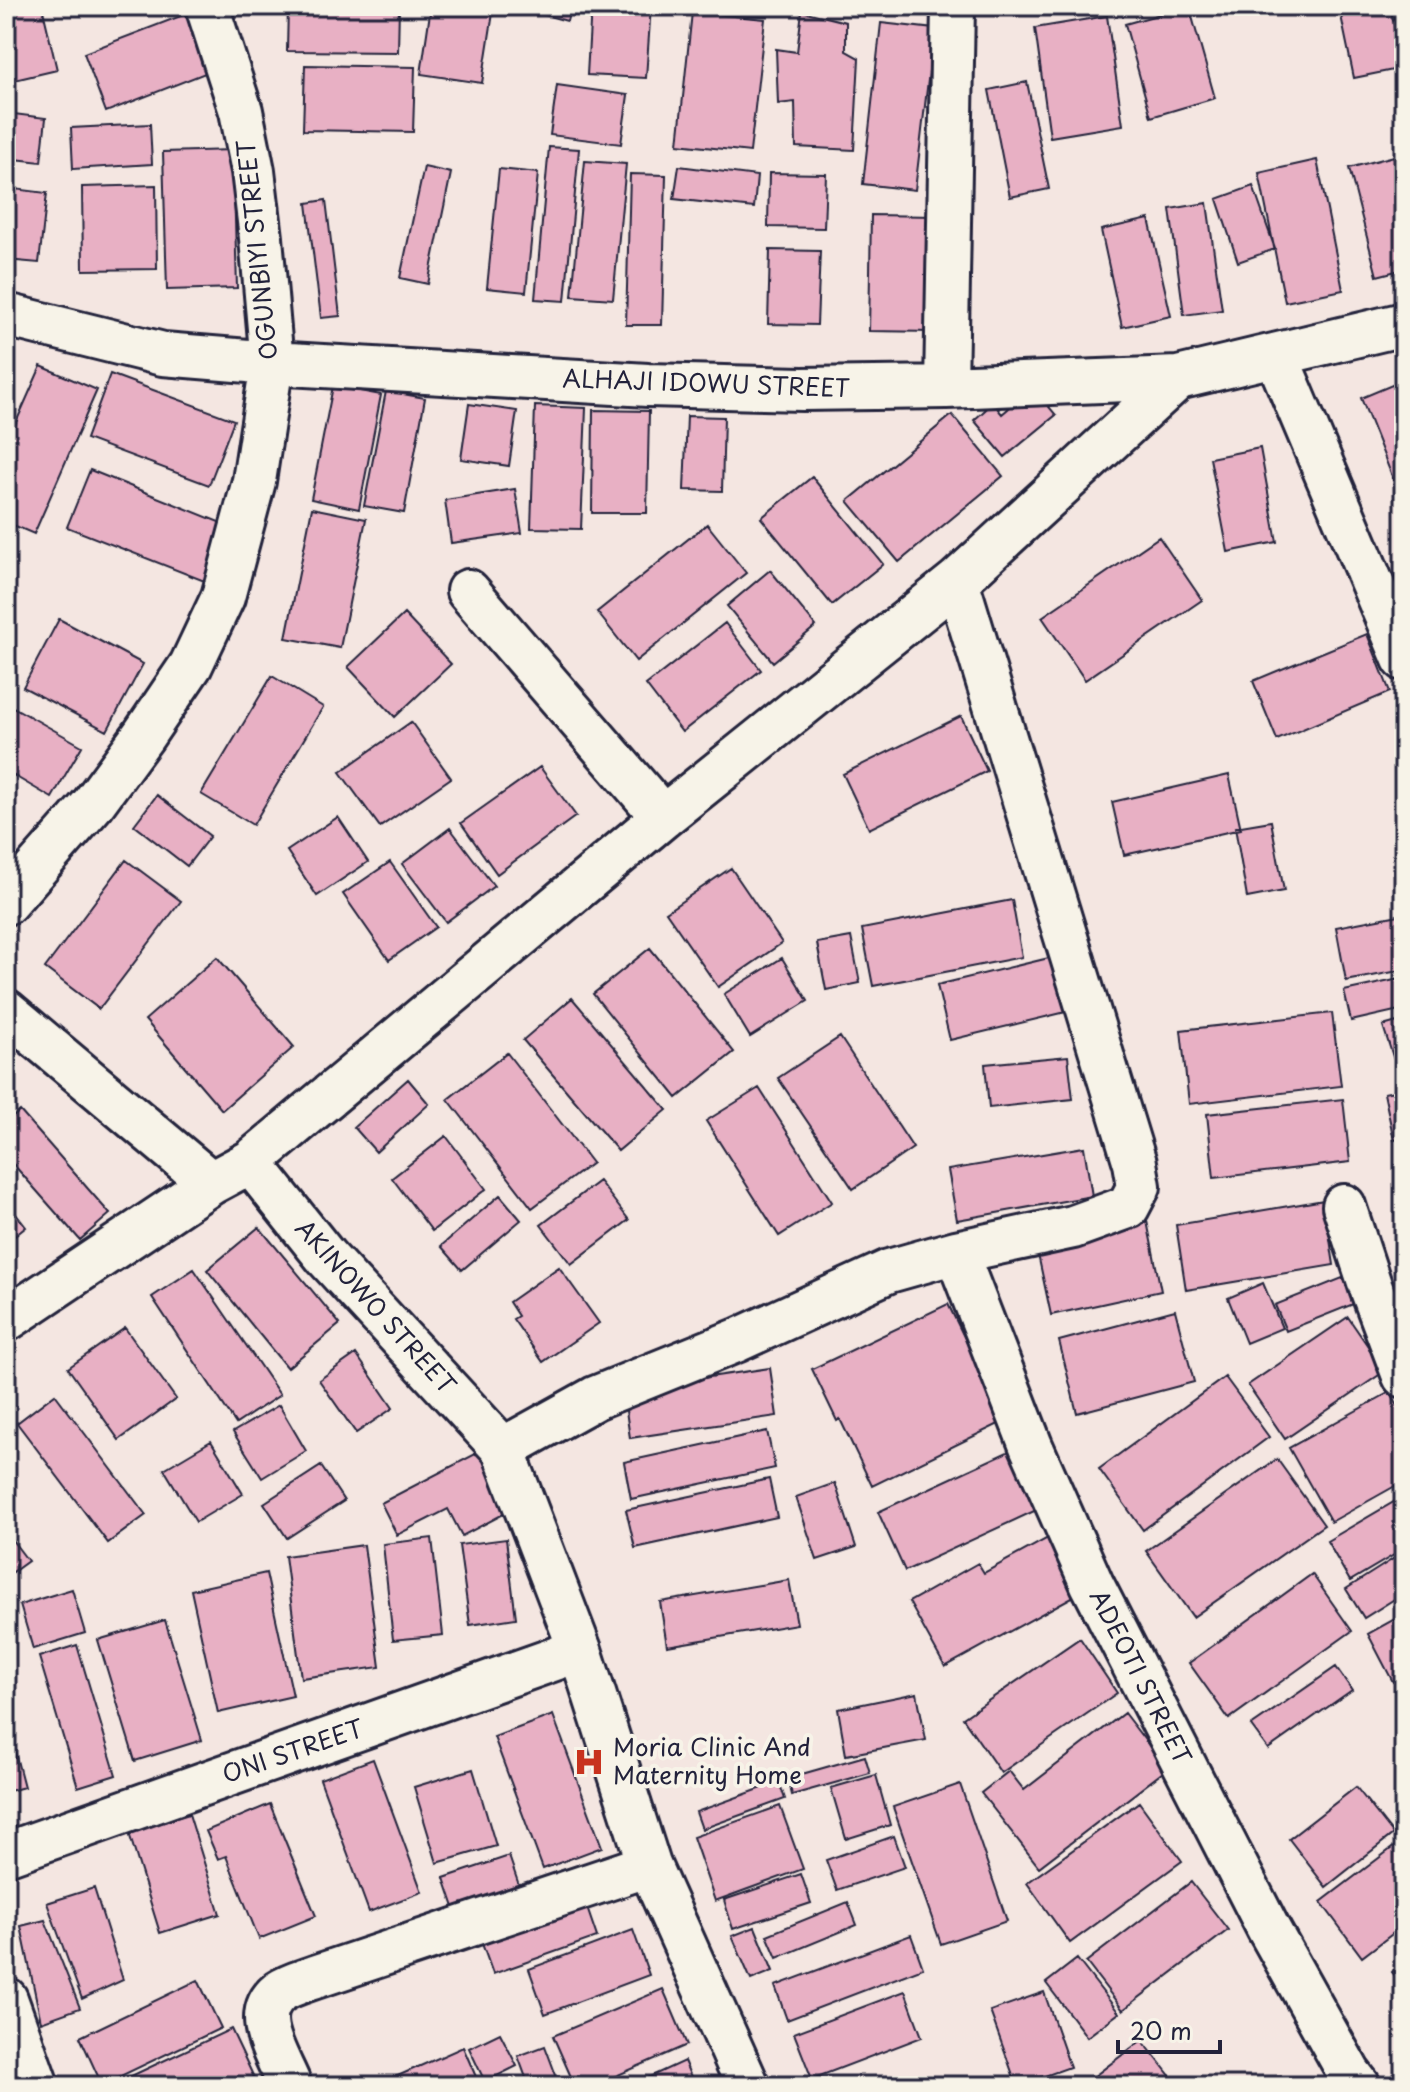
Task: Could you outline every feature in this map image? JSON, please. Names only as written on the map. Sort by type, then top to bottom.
[{"type":"street","name":"OGUNBIYI STREET","points":[[6,903],[93,804],[191,665],[223,597],[254,481],[272,363],[253,171],[241,111],[207,6]]},
{"type":"street","points":[[946,387],[953,6]]},
{"type":"street","name":"ALHAJI IDOWU STREET","points":[[6,315],[163,354],[648,385],[802,389],[1178,378],[1404,324]]},
{"type":"street","points":[[1276,355],[1404,659]]},
{"type":"street","points":[[6,1320],[211,1183],[250,1162],[663,817],[957,581],[1178,378]]},
{"type":"street","points":[[748,2086],[649,1865],[580,1650],[503,1449],[595,1398],[738,1340],[889,1271],[956,1252],[1073,1227],[1128,1207],[1139,1186],[1126,1133],[957,581]]},
{"type":"street","points":[[468,591],[663,817]]},
{"type":"street","points":[[6,1011],[211,1183]]},
{"type":"street","name":"AKINOWO STREET","points":[[250,1162],[326,1257],[503,1449]]},
{"type":"street","points":[[1344,1206],[1404,1376]]},
{"type":"street","name":"ADEOTI STREET","points":[[956,1252],[1031,1446],[1092,1584],[1268,1928],[1359,2086]]},
{"type":"street","name":"ONI STREET","points":[[6,1854],[580,1650]]},
{"type":"street","points":[[290,2086],[265,2024],[268,2004],[281,1990],[649,1865]]},
{"type":"street","points":[[6,1999],[37,2086]]},
{"type":"building","points":[[6,6],[42,6],[57,70],[6,82]]},
{"type":"building","points":[[288,6],[399,6],[398,52],[287,51]]},
{"type":"building","points":[[431,6],[493,13],[482,83],[421,74]]},
{"type":"building","points":[[512,6],[571,6],[567,21]]},
{"type":"building","points":[[591,6],[651,6],[646,78],[587,75]]},
{"type":"building","points":[[1189,6],[1215,98],[1151,117],[1125,24]]},
{"type":"building","points":[[1339,6],[1390,6],[1403,68],[1354,78]]},
{"type":"building","points":[[802,11],[846,22],[846,51],[859,58],[854,150],[796,147],[795,102],[778,104],[776,49],[797,52]]},
{"type":"building","points":[[191,12],[213,70],[106,112],[84,53]]},
{"type":"building","points":[[692,12],[765,19],[750,152],[678,144]]},
{"type":"building","points":[[1107,16],[1123,125],[1050,137],[1035,28]]},
{"type":"building","points":[[881,23],[934,29],[915,190],[863,184]]},
{"type":"building","points":[[305,65],[415,67],[413,132],[303,130]]},
{"type":"building","points":[[1027,82],[1049,189],[1010,197],[989,90]]},
{"type":"building","points":[[557,85],[628,95],[621,144],[550,135]]},
{"type":"building","points":[[6,113],[46,118],[41,162],[6,158]]},
{"type":"building","points":[[150,124],[152,164],[73,169],[71,128]]},
{"type":"building","points":[[549,147],[579,149],[565,301],[535,299]]},
{"type":"building","points":[[233,150],[237,288],[167,290],[163,152]]},
{"type":"building","points":[[1404,150],[1404,171],[1398,152]]},
{"type":"building","points":[[1394,156],[1404,196],[1404,269],[1377,276],[1349,168]]},
{"type":"building","points":[[1317,160],[1343,290],[1285,302],[1259,173]]},
{"type":"building","points":[[585,161],[626,164],[613,299],[572,296]]},
{"type":"building","points":[[679,166],[757,176],[754,208],[674,199]]},
{"type":"building","points":[[424,167],[451,173],[428,284],[400,278]]},
{"type":"building","points":[[499,169],[538,173],[526,292],[487,288]]},
{"type":"building","points":[[769,173],[826,174],[824,228],[768,227]]},
{"type":"building","points":[[630,174],[666,175],[662,325],[626,325]]},
{"type":"building","points":[[156,185],[157,269],[83,270],[82,187]]},
{"type":"building","points":[[1253,186],[1275,249],[1238,262],[1217,199]]},
{"type":"building","points":[[6,188],[47,193],[39,263],[6,260]]},
{"type":"building","points":[[326,200],[340,316],[321,318],[307,203]]},
{"type":"building","points":[[1207,203],[1222,310],[1184,315],[1170,209]]},
{"type":"building","points":[[871,215],[937,216],[935,332],[869,331]]},
{"type":"building","points":[[1149,219],[1171,316],[1122,327],[1101,230]]},
{"type":"building","points":[[770,250],[820,251],[817,325],[768,324]]},
{"type":"building","points":[[41,366],[97,390],[34,534],[6,522],[6,445]]},
{"type":"building","points":[[110,374],[234,420],[209,485],[86,439]]},
{"type":"building","points":[[1404,380],[1404,482],[1396,486],[1361,398]]},
{"type":"building","points":[[333,386],[381,395],[359,509],[311,499]]},
{"type":"building","points":[[1033,388],[1056,415],[1005,457],[974,420],[993,403],[1002,414]]},
{"type":"building","points":[[386,391],[425,398],[404,513],[364,506]]},
{"type":"building","points":[[469,404],[517,411],[509,466],[461,459]]},
{"type":"building","points":[[535,406],[586,408],[581,529],[531,528]]},
{"type":"building","points":[[593,410],[649,411],[647,513],[592,513]]},
{"type":"building","points":[[952,415],[1003,476],[899,562],[848,501]]},
{"type":"building","points":[[687,416],[724,417],[722,491],[684,490]]},
{"type":"building","points":[[1260,448],[1277,542],[1228,552],[1210,458]]},
{"type":"building","points":[[90,470],[234,528],[212,584],[67,527]]},
{"type":"building","points":[[812,477],[883,564],[832,605],[761,518]]},
{"type":"building","points":[[515,489],[522,533],[451,543],[445,500]]},
{"type":"building","points":[[312,508],[366,519],[340,648],[286,638]]},
{"type":"building","points":[[707,524],[746,573],[636,661],[597,612]]},
{"type":"building","points":[[1159,537],[1202,600],[1085,680],[1042,617]]},
{"type":"building","points":[[770,570],[816,626],[773,662],[727,606]]},
{"type":"building","points":[[404,614],[451,664],[395,717],[348,667]]},
{"type":"building","points":[[59,619],[143,664],[107,731],[23,687]]},
{"type":"building","points":[[725,623],[761,670],[682,732],[646,685]]},
{"type":"building","points":[[1367,634],[1390,692],[1277,740],[1253,681]]},
{"type":"building","points":[[272,676],[323,707],[253,825],[201,794]]},
{"type":"building","points":[[6,703],[82,746],[52,798],[6,771]]},
{"type":"building","points":[[961,716],[987,771],[869,829],[843,774]]},
{"type":"building","points":[[411,722],[451,778],[380,827],[340,772]]},
{"type":"building","points":[[540,767],[576,816],[497,874],[461,823]]},
{"type":"building","points":[[1229,775],[1241,829],[1124,855],[1112,802]]},
{"type":"building","points":[[157,795],[210,836],[187,866],[134,825]]},
{"type":"building","points":[[338,817],[368,862],[317,896],[287,851]]},
{"type":"building","points":[[1271,821],[1284,891],[1247,898],[1235,827]]},
{"type":"building","points":[[450,828],[494,886],[446,922],[402,864]]},
{"type":"building","points":[[126,860],[181,901],[99,1009],[45,968]]},
{"type":"building","points":[[390,862],[436,927],[389,960],[343,894]]},
{"type":"building","points":[[731,868],[782,943],[718,987],[666,912]]},
{"type":"building","points":[[1012,900],[1022,957],[873,986],[862,929]]},
{"type":"building","points":[[1404,914],[1404,970],[1346,981],[1336,927]]},
{"type":"building","points":[[851,937],[860,983],[826,990],[817,943]]},
{"type":"building","points":[[650,948],[734,1052],[677,1098],[593,994]]},
{"type":"building","points":[[217,957],[294,1047],[222,1110],[145,1020]]},
{"type":"building","points":[[1053,957],[1066,1012],[950,1040],[937,985]]},
{"type":"building","points":[[782,958],[808,1001],[750,1037],[724,994]]},
{"type":"building","points":[[1404,978],[1404,1009],[1351,1021],[1344,991]]},
{"type":"building","points":[[572,998],[667,1110],[618,1151],[523,1040]]},
{"type":"building","points":[[1332,1013],[1341,1086],[1189,1104],[1181,1030]]},
{"type":"building","points":[[1404,1020],[1404,1067],[1397,1069],[1383,1026]]},
{"type":"building","points":[[840,1037],[913,1148],[853,1189],[778,1078]]},
{"type":"building","points":[[507,1053],[592,1163],[532,1208],[448,1099]]},
{"type":"building","points":[[1068,1056],[1073,1099],[989,1108],[985,1064]]},
{"type":"building","points":[[408,1079],[429,1104],[376,1152],[354,1127]]},
{"type":"building","points":[[759,1088],[832,1202],[779,1236],[706,1121]]},
{"type":"building","points":[[1404,1089],[1404,1138],[1394,1140],[1384,1093]]},
{"type":"building","points":[[1343,1099],[1350,1162],[1214,1178],[1207,1114]]},
{"type":"building","points":[[20,1111],[110,1214],[80,1240],[6,1156],[6,1123]]},
{"type":"building","points":[[446,1136],[486,1189],[432,1231],[392,1178]]},
{"type":"building","points":[[1084,1147],[1092,1196],[957,1220],[948,1170]]},
{"type":"building","points":[[599,1181],[629,1220],[571,1264],[541,1225]]},
{"type":"building","points":[[500,1195],[521,1220],[462,1270],[441,1246]]},
{"type":"building","points":[[1324,1200],[1334,1265],[1186,1290],[1176,1225]]},
{"type":"building","points":[[6,1201],[26,1227],[6,1243]]},
{"type":"building","points":[[1147,1221],[1161,1291],[1051,1315],[1036,1245]]},
{"type":"building","points":[[259,1227],[340,1324],[287,1368],[207,1270]]},
{"type":"building","points":[[559,1267],[599,1323],[543,1362],[513,1319],[518,1316],[509,1302]]},
{"type":"building","points":[[194,1269],[280,1395],[236,1424],[152,1297]]},
{"type":"building","points":[[1355,1273],[1366,1299],[1286,1331],[1275,1305]]},
{"type":"building","points":[[1263,1283],[1282,1328],[1246,1343],[1228,1298]]},
{"type":"building","points":[[948,1304],[1005,1421],[872,1486],[812,1369]]},
{"type":"building","points":[[1175,1310],[1194,1382],[1077,1413],[1059,1341]]},
{"type":"building","points":[[1348,1317],[1385,1371],[1285,1439],[1248,1385]]},
{"type":"building","points":[[125,1328],[176,1399],[119,1440],[68,1368]]},
{"type":"building","points":[[356,1354],[393,1408],[356,1433],[319,1380]]},
{"type":"building","points":[[770,1368],[777,1416],[630,1438],[623,1390]]},
{"type":"building","points":[[1225,1377],[1269,1437],[1143,1530],[1099,1469]]},
{"type":"building","points":[[1390,1392],[1404,1417],[1404,1481],[1331,1522],[1289,1448]]},
{"type":"building","points":[[55,1394],[146,1515],[108,1543],[17,1423]]},
{"type":"building","points":[[279,1405],[306,1451],[262,1478],[233,1432]]},
{"type":"building","points":[[767,1431],[775,1468],[631,1499],[624,1462]]},
{"type":"building","points":[[211,1441],[243,1494],[196,1522],[164,1469]]},
{"type":"building","points":[[1016,1448],[1043,1507],[905,1571],[878,1512]]},
{"type":"building","points":[[485,1449],[515,1508],[462,1536],[448,1509],[397,1535],[381,1503]]},
{"type":"building","points":[[1277,1459],[1324,1525],[1193,1617],[1146,1551]]},
{"type":"building","points":[[321,1466],[344,1501],[287,1538],[264,1503]]},
{"type":"building","points":[[769,1479],[777,1517],[635,1548],[626,1510]]},
{"type":"building","points":[[835,1483],[856,1547],[817,1560],[796,1497]]},
{"type":"building","points":[[1404,1496],[1404,1549],[1350,1581],[1327,1541]]},
{"type":"building","points":[[6,1532],[28,1561],[6,1577]]},
{"type":"building","points":[[1055,1534],[1085,1590],[945,1667],[909,1602],[978,1563],[984,1573]]},
{"type":"building","points":[[432,1538],[443,1635],[393,1640],[383,1544]]},
{"type":"building","points":[[506,1539],[516,1618],[470,1625],[459,1545]]},
{"type":"building","points":[[364,1545],[380,1667],[301,1678],[285,1556]]},
{"type":"building","points":[[1404,1552],[1404,1593],[1364,1618],[1346,1589]]},
{"type":"building","points":[[266,1573],[293,1696],[218,1713],[191,1590]]},
{"type":"building","points":[[1312,1574],[1352,1631],[1229,1719],[1189,1663]]},
{"type":"building","points":[[789,1580],[797,1624],[667,1646],[660,1602]]},
{"type":"building","points":[[72,1589],[85,1633],[33,1649],[20,1605]]},
{"type":"building","points":[[1395,1619],[1404,1637],[1404,1677],[1393,1682],[1368,1634]]},
{"type":"building","points":[[165,1620],[202,1740],[135,1761],[98,1640]]},
{"type":"building","points":[[1080,1638],[1117,1693],[1001,1773],[963,1718]]},
{"type":"building","points":[[77,1645],[116,1775],[78,1787],[39,1657]]},
{"type":"building","points":[[1336,1667],[1352,1690],[1268,1749],[1251,1726]]},
{"type":"building","points":[[917,1693],[926,1740],[846,1755],[838,1709]]},
{"type":"building","points":[[1124,1713],[1167,1769],[1039,1867],[981,1793],[1009,1771],[1024,1790]]},
{"type":"building","points":[[553,1715],[602,1847],[543,1869],[494,1737]]},
{"type":"building","points":[[6,1718],[24,1787],[6,1792]]},
{"type":"building","points":[[865,1756],[870,1773],[792,1795],[788,1778]]},
{"type":"building","points":[[373,1759],[422,1892],[369,1912],[320,1779]]},
{"type":"building","points":[[473,1769],[496,1846],[437,1863],[414,1787]]},
{"type":"building","points":[[876,1775],[890,1825],[846,1839],[831,1788]]},
{"type":"building","points":[[779,1782],[785,1799],[702,1829],[696,1812]]},
{"type":"building","points":[[960,1784],[1007,1921],[941,1944],[893,1807]]},
{"type":"building","points":[[1356,1787],[1393,1834],[1326,1887],[1289,1839]]},
{"type":"building","points":[[1139,1802],[1182,1861],[1070,1943],[1027,1883]]},
{"type":"building","points":[[270,1804],[316,1916],[259,1939],[226,1856],[218,1859],[206,1831]]},
{"type":"building","points":[[780,1806],[803,1869],[715,1901],[693,1837]]},
{"type":"building","points":[[189,1814],[220,1914],[160,1933],[129,1833]]},
{"type":"building","points":[[894,1836],[905,1867],[837,1890],[826,1860]]},
{"type":"building","points":[[1404,1839],[1404,1925],[1362,1957],[1321,1902]]},
{"type":"building","points":[[509,1856],[522,1894],[457,1916],[444,1878]]},
{"type":"building","points":[[801,1874],[811,1903],[733,1929],[724,1900]]},
{"type":"building","points":[[1191,1882],[1228,1930],[1123,2010],[1086,1962]]},
{"type":"building","points":[[94,1888],[123,1980],[82,1999],[47,1903]]},
{"type":"building","points":[[584,1899],[597,1937],[493,1974],[480,1938]]},
{"type":"building","points":[[848,1902],[857,1925],[777,1958],[767,1935]]},
{"type":"building","points":[[45,1920],[80,2008],[41,2022],[21,1926]]},
{"type":"building","points":[[755,1927],[773,1971],[751,1980],[732,1936]]},
{"type":"building","points":[[633,1930],[649,1975],[545,2014],[529,1969]]},
{"type":"building","points":[[911,1935],[923,1968],[787,2020],[775,1986]]},
{"type":"building","points":[[1077,1959],[1119,2013],[1087,2037],[1046,1983]]},
{"type":"building","points":[[1404,1961],[1404,1986],[1392,1972]]},
{"type":"building","points":[[198,1980],[221,2028],[102,2085],[80,2037]]},
{"type":"building","points":[[663,1989],[687,2045],[593,2086],[575,2086],[553,2036]]},
{"type":"building","points":[[905,1991],[922,2037],[812,2079],[794,2033]]},
{"type":"building","points":[[1044,1992],[1070,2067],[1017,2086],[990,2011]]},
{"type":"building","points":[[231,2029],[258,2086],[110,2086]]},
{"type":"building","points":[[500,2033],[517,2066],[485,2082],[469,2048]]},
{"type":"building","points":[[1142,2040],[1178,2086],[1092,2086],[1088,2081]]},
{"type":"building","points":[[545,2046],[560,2086],[529,2086],[518,2056]]},
{"type":"building","points":[[463,2047],[480,2086],[375,2086]]},
{"type":"building","points":[[684,2061],[695,2086],[630,2086]]},
{"type":"building","points":[[983,2078],[987,2086],[968,2086]]},
{"type":"place","name":"Moria Clinic And Maternity Home","points":[[589,1762]]}]
